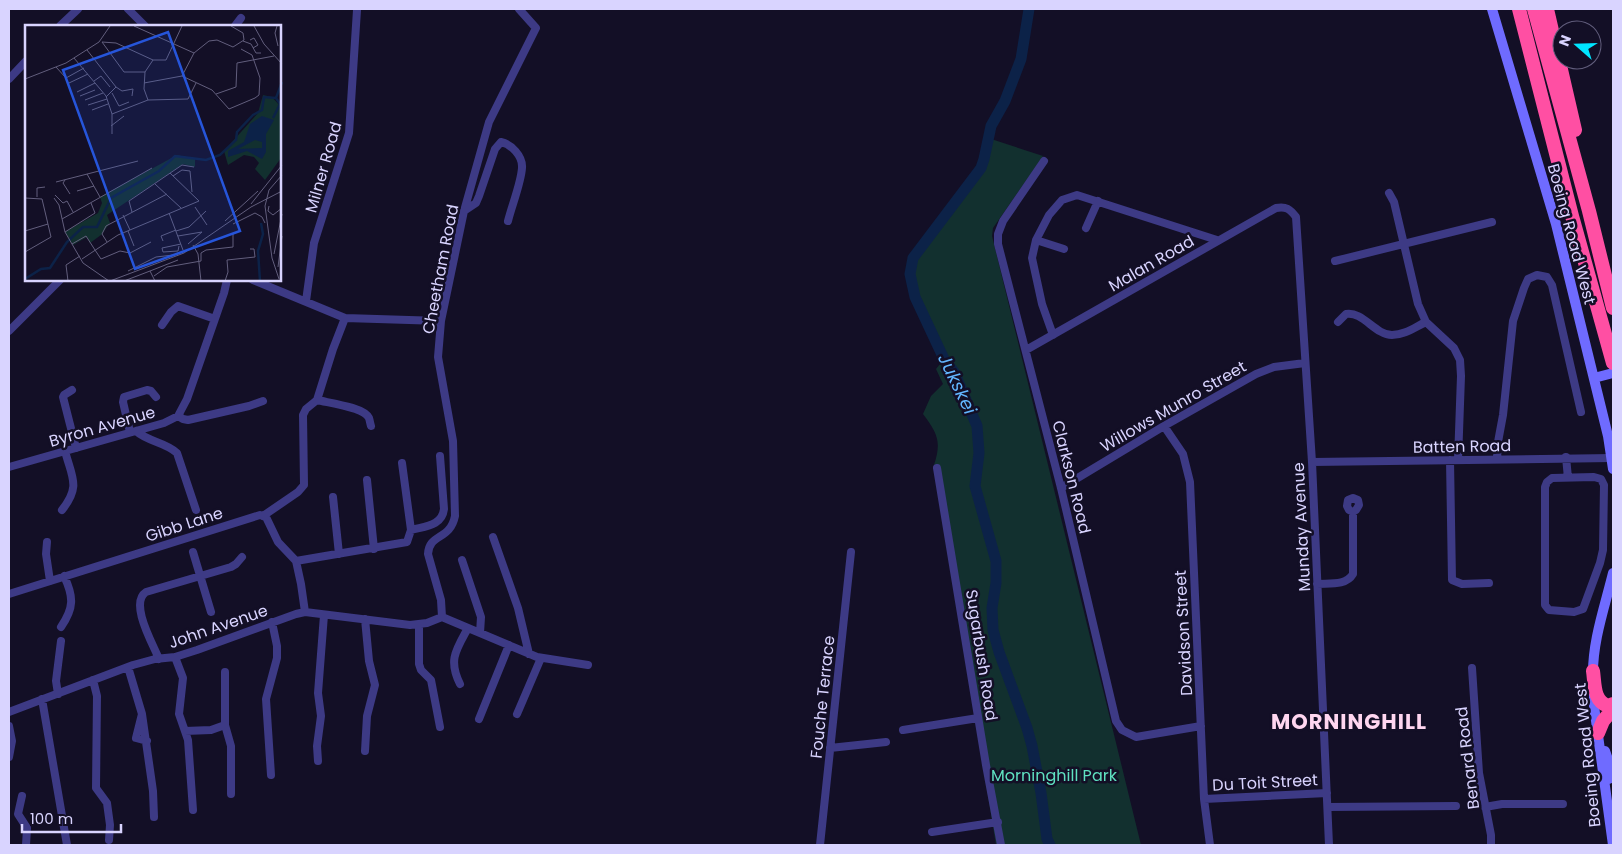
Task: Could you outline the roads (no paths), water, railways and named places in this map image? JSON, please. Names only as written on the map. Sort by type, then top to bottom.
[{"type":"highway","points":[[1511,9],[1540,94]]},
{"type":"highway","points":[[1518,9],[1613,363]]},
{"type":"highway","points":[[1534,9],[1589,211],[1613,308]]},
{"type":"highway","points":[[1548,9],[1558,61],[1574,126],[1589,211]]},
{"type":"highway","points":[[1605,273],[1613,299]]},
{"type":"highway","points":[[1593,671],[1596,696],[1599,701],[1608,706],[1613,704]]},
{"type":"highway","points":[[1598,733],[1603,721],[1613,709]]},
{"type":"main road","name":"Boeing Road West","points":[[1492,9],[1556,224],[1604,375],[1613,469]]},
{"type":"main road","name":"Boeing Road West","points":[[1613,573],[1599,631],[1593,671],[1594,706],[1613,845]]},
{"type":"street","points":[[61,25],[78,9]]},
{"type":"street","points":[[128,9],[144,25]]},
{"type":"street","name":"Milner Road","points":[[306,301],[314,243],[349,133],[357,9]]},
{"type":"street","name":"Cheetham Road","points":[[442,617],[440,600],[428,557],[428,547],[434,539],[448,531],[454,522],[455,516],[453,441],[438,357],[441,321],[464,211],[491,117],[536,28],[519,9]]},
{"type":"street","points":[[236,25],[241,18]]},
{"type":"street","points":[[9,79],[25,62]]},
{"type":"street","points":[[464,211],[476,203],[498,144],[501,142],[506,143],[517,154],[522,167],[508,221]]},
{"type":"street","name":"Clarkson Road","points":[[1044,161],[1003,221],[998,234],[1000,252],[1061,488],[1114,714],[1119,727],[1127,734],[1136,737],[1201,726]]},
{"type":"street","points":[[1389,193],[1394,202],[1415,296],[1426,322],[1454,348],[1460,360],[1458,460]]},
{"type":"street","points":[[1053,335],[1042,304],[1032,258],[1036,240],[1049,215],[1062,200],[1077,195],[1217,240]]},
{"type":"street","points":[[1086,228],[1098,201]]},
{"type":"street","name":"Malan Road","points":[[1026,350],[1276,208],[1291,209]]},
{"type":"street","name":"Munday Avenue","points":[[1291,209],[1296,218],[1312,462],[1329,845]]},
{"type":"street","points":[[1335,261],[1492,222]]},
{"type":"street","points":[[1036,240],[1064,249]]},
{"type":"street","points":[[1497,459],[1511,328],[1528,279],[1537,275],[1547,277],[1552,285],[1581,412]]},
{"type":"street","points":[[9,331],[59,281]]},
{"type":"street","name":"Byron Avenue","points":[[9,467],[170,421],[178,416],[187,399],[215,319],[226,281]]},
{"type":"street","points":[[256,281],[345,318],[441,321]]},
{"type":"street","points":[[162,325],[170,312],[178,306],[215,319]]},
{"type":"street","points":[[1338,322],[1346,314],[1354,314],[1380,332],[1391,335],[1408,331],[1426,322]]},
{"type":"street","points":[[305,612],[296,561],[278,542],[268,520],[263,516],[298,492],[304,485],[303,415],[306,409],[317,400],[345,318]]},
{"type":"street","name":"Willows Munro Street","points":[[1061,488],[1164,426],[1262,371],[1274,367],[1305,364]]},
{"type":"street","points":[[72,390],[63,397],[76,448]]},
{"type":"street","points":[[156,397],[148,390],[124,397],[123,402],[133,432],[170,447],[177,453],[196,510]]},
{"type":"street","points":[[317,400],[364,412],[369,418],[371,426]]},
{"type":"street","points":[[178,416],[188,420],[263,401]]},
{"type":"street","name":"Davidson Street","points":[[1164,426],[1183,454],[1190,482],[1204,799],[1210,845]]},
{"type":"street","points":[[62,510],[72,498],[74,488],[65,451]]},
{"type":"street","points":[[411,530],[434,523],[442,517],[444,509],[440,456]]},
{"type":"street","points":[[1566,458],[1568,478]]},
{"type":"street","name":"Batten Road","points":[[1312,462],[1612,458]]},
{"type":"street","points":[[1450,460],[1452,580],[1462,584],[1489,582]]},
{"type":"street","points":[[296,561],[405,544],[409,540],[411,530],[402,463]]},
{"type":"street","name":"Sugarbush Road","points":[[937,468],[1001,845]]},
{"type":"street","points":[[1594,477],[1601,479],[1604,484],[1603,540],[1600,563],[1583,608],[1574,612],[1549,610],[1545,604],[1545,486],[1552,478],[1568,478],[1594,477]]},
{"type":"street","points":[[367,480],[374,549]]},
{"type":"street","points":[[333,497],[339,554]]},
{"type":"street","points":[[1317,584],[1344,582],[1351,578],[1353,574],[1353,512]]},
{"type":"street","name":"Gibb Lane","points":[[9,594],[234,522],[263,516]]},
{"type":"street","points":[[493,537],[518,608],[529,654]]},
{"type":"street","points":[[47,542],[46,554],[50,581]]},
{"type":"street","points":[[193,552],[211,612]]},
{"type":"street","name":"Fouche Terrace","points":[[820,845],[851,552]]},
{"type":"street","points":[[159,659],[141,613],[139,603],[141,595],[230,567],[236,564],[242,557]]},
{"type":"street","points":[[462,560],[481,617],[480,633]]},
{"type":"street","points":[[61,627],[69,615],[72,603],[71,592],[64,576]]},
{"type":"street","name":"John Avenue","points":[[9,712],[128,667],[175,657],[197,650],[291,615],[305,612],[404,625],[419,625],[442,617]]},
{"type":"street","points":[[318,761],[317,746],[321,716],[318,693],[324,615]]},
{"type":"street","points":[[442,617],[541,658],[588,665]]},
{"type":"street","points":[[365,620],[369,661],[375,685],[367,716],[365,751]]},
{"type":"street","points":[[270,774],[266,699],[277,646],[272,622]]},
{"type":"street","points":[[419,625],[419,664],[421,670],[431,680],[440,726]]},
{"type":"street","points":[[460,684],[454,669],[454,657],[468,628]]},
{"type":"street","points":[[58,694],[56,681],[61,641]]},
{"type":"street","points":[[478,719],[510,646]]},
{"type":"street","points":[[175,657],[183,678],[179,714],[188,740],[193,810]]},
{"type":"street","points":[[517,714],[541,658]]},
{"type":"street","points":[[128,667],[142,714],[136,738],[147,741],[154,817]]},
{"type":"street","name":"Benard Road","points":[[1472,668],[1477,759],[1491,845]]},
{"type":"street","points":[[225,672],[225,726],[231,746],[231,794]]},
{"type":"street","points":[[93,680],[97,699],[96,788],[107,803],[110,825],[109,840]]},
{"type":"street","points":[[42,700],[67,845]]},
{"type":"street","points":[[903,730],[978,718]]},
{"type":"street","points":[[9,726],[12,741],[9,757]]},
{"type":"street","points":[[185,731],[210,730],[225,726]]},
{"type":"street","points":[[830,748],[886,742]]},
{"type":"street","name":"Du Toit Street","points":[[1204,799],[1327,793]]},
{"type":"street","points":[[22,796],[18,814],[28,828],[26,845]]},
{"type":"street","points":[[1486,808],[1503,808],[1509,805],[1563,804]]},
{"type":"street","points":[[1328,807],[1456,806]]},
{"type":"street","points":[[932,832],[998,822]]},
{"type":"waterway","name":"Jukskei","points":[[1029,9],[1021,59],[1005,101],[991,126],[981,168],[913,258],[910,274],[915,297],[944,359],[954,372],[977,426],[979,453],[975,486],[996,561],[996,583],[992,608],[993,630],[1032,746],[1047,839],[1050,845]]},
{"type":"district","name":"MORNINGHILL","points":[[1349,722]]},
{"type":"park label","name":"Morninghill Park","points":[[1054,775]]}]
